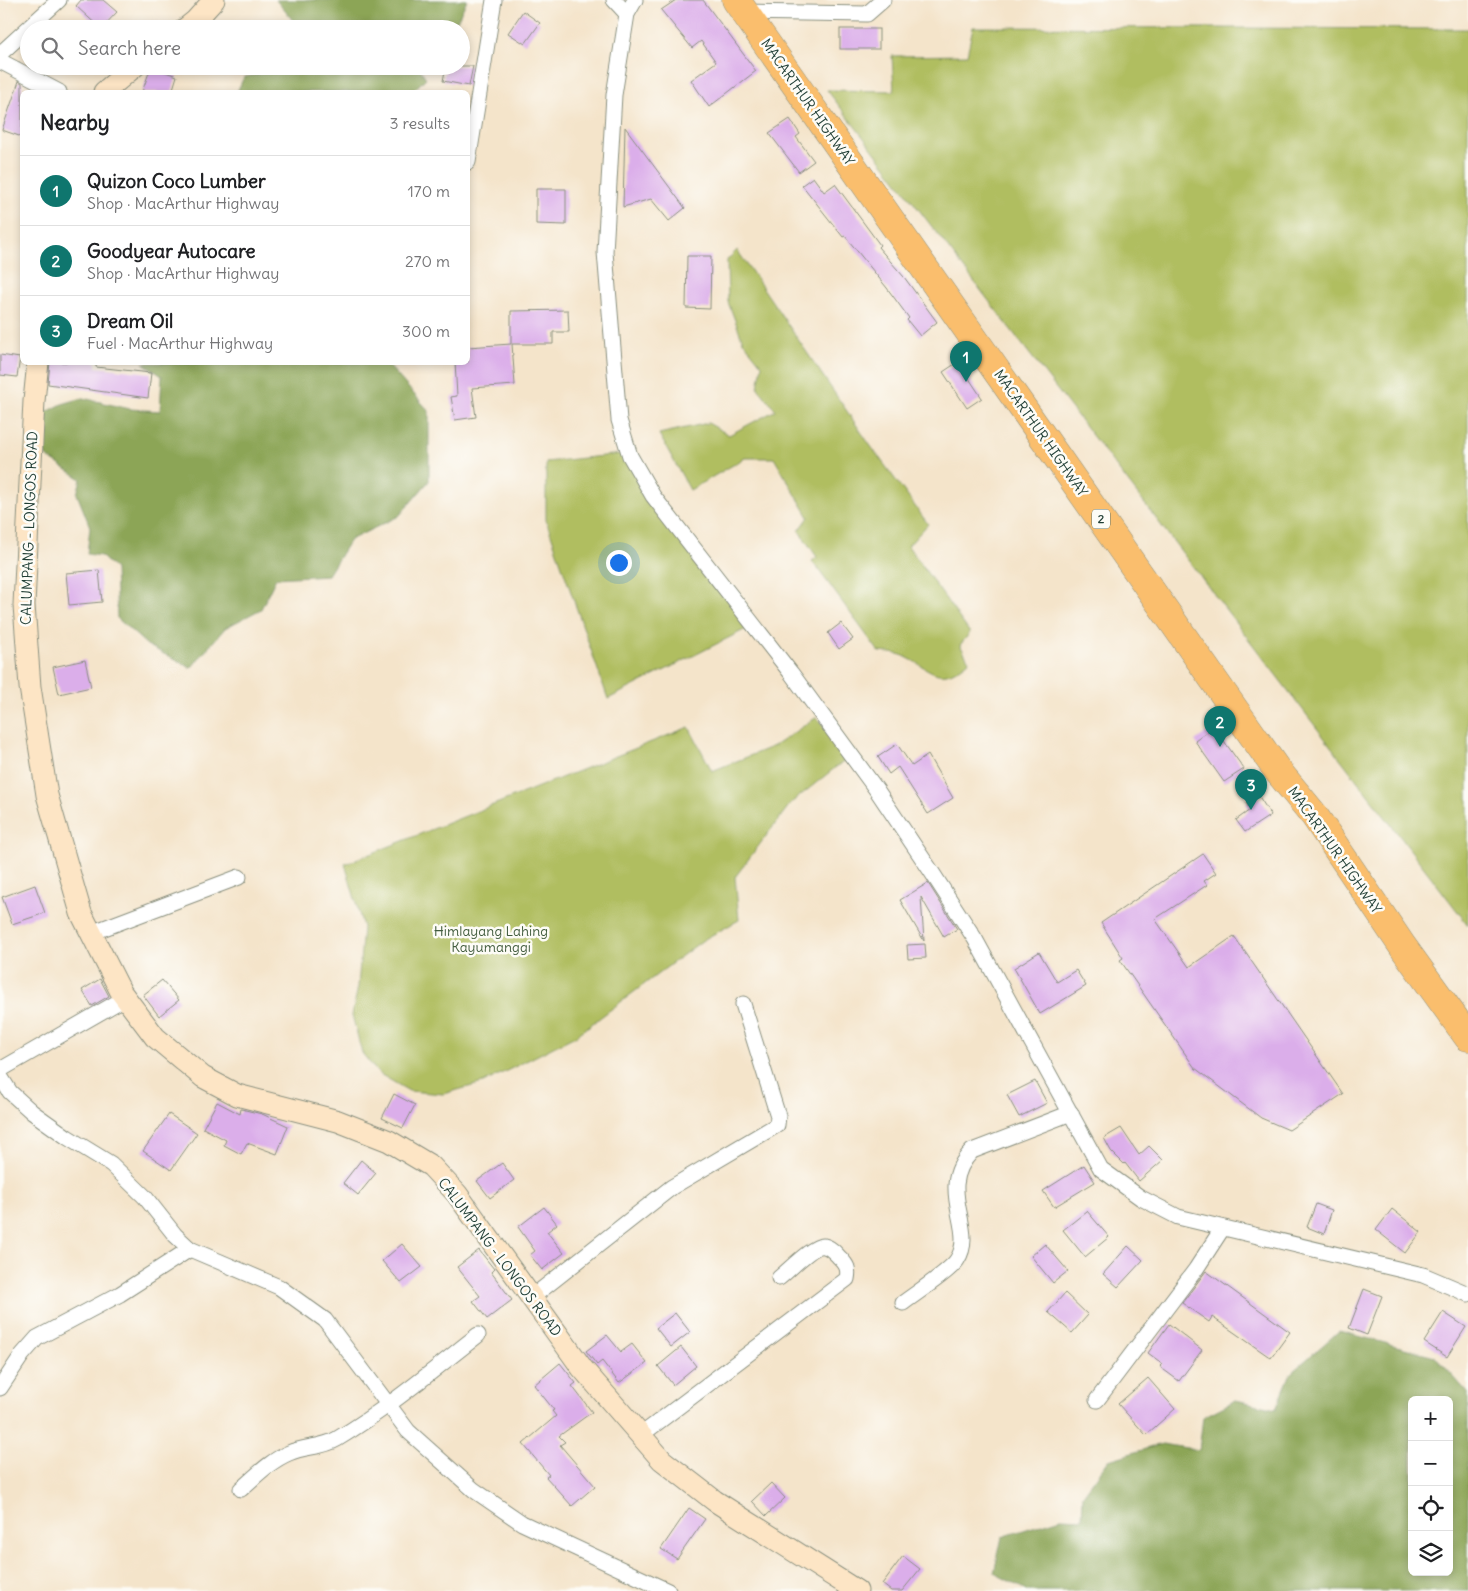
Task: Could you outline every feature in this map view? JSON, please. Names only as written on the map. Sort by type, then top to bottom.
[{"type":"highway","name":"MACARTHUR HIGHWAY","points":[[741,6],[1277,770],[1314,815],[1403,947],[1468,1037]]},
{"type":"street","points":[[37,20],[59,0]]},
{"type":"street","points":[[196,20],[214,0]]},
{"type":"street","points":[[470,150],[494,0]]},
{"type":"street","points":[[614,0],[627,14]]},
{"type":"street","points":[[635,0],[627,14],[614,95],[605,252],[619,420],[630,456],[654,496],[791,673],[876,789],[975,939],[1101,1169],[1160,1209],[1178,1217],[1222,1229],[1371,1261],[1423,1275],[1468,1294]]},
{"type":"street","points":[[741,6],[867,14],[883,0]]},
{"type":"street","points":[[0,54],[20,36]]},
{"type":"street","points":[[0,61],[20,72]]},
{"type":"street","points":[[27,75],[55,90]]},
{"type":"street","points":[[106,90],[124,75]]},
{"type":"street","name":"CALUMPANG - LONGOS ROAD","points":[[38,365],[34,401],[24,605],[30,687],[47,795],[81,913],[125,998],[155,1037],[204,1077],[237,1095],[338,1121],[389,1141],[431,1166],[457,1194],[582,1368],[662,1460],[716,1501],[857,1591]]},
{"type":"street","points":[[91,933],[240,877]]},
{"type":"street","points":[[0,1070],[125,998]]},
{"type":"street","points":[[531,1298],[672,1187],[777,1126],[778,1116],[743,1004]]},
{"type":"street","points":[[0,1076],[10,1092],[32,1112],[66,1137],[111,1164],[145,1197],[175,1236],[190,1249],[279,1287],[325,1320],[390,1403],[408,1431],[474,1490],[522,1523],[668,1591]]},
{"type":"street","points":[[903,1303],[956,1261],[962,1250],[955,1180],[962,1162],[972,1152],[1071,1113]]},
{"type":"street","points":[[1097,1400],[1185,1284],[1222,1229]]},
{"type":"street","points":[[641,1435],[847,1279],[849,1272],[846,1264],[830,1248],[823,1246],[815,1248],[780,1278]]},
{"type":"street","points":[[0,1388],[22,1355],[37,1338],[120,1294],[190,1249]]},
{"type":"street","points":[[241,1490],[271,1462],[290,1452],[322,1446],[335,1440],[390,1403],[478,1335]]},
{"type":"green space","points":[[276,0],[467,0],[457,20],[293,20]]},
{"type":"green space","points":[[973,27],[1468,29],[1468,925],[827,90],[894,91],[892,56],[967,55]]},
{"type":"green space","points":[[256,75],[424,75],[426,78],[414,90],[238,90],[244,77]]},
{"type":"green space","points":[[737,250],[870,445],[928,524],[908,546],[970,633],[960,645],[969,661],[959,669],[950,673],[937,674],[903,656],[879,652],[812,561],[817,557],[799,531],[809,517],[774,458],[745,458],[690,490],[659,434],[708,423],[729,435],[776,410],[758,388],[762,365],[743,341],[728,302],[727,260]]},
{"type":"green space","points":[[146,365],[386,365],[389,366],[429,411],[429,481],[399,516],[350,540],[328,575],[276,578],[261,609],[225,628],[191,668],[147,645],[117,618],[115,569],[101,556],[87,554],[90,527],[77,494],[81,479],[46,456],[41,436],[47,412],[62,404],[83,398],[130,409],[160,411],[162,376]]},
{"type":"green space","points":[[622,454],[750,627],[608,699],[546,520],[546,462]]},
{"type":"green space","name":"Himlayang Lahing Kayumanggi","points":[[817,717],[846,759],[791,803],[735,877],[739,920],[703,940],[577,1035],[483,1083],[443,1094],[409,1091],[378,1073],[362,1053],[352,1015],[358,987],[363,927],[345,864],[689,727],[712,771],[774,746]]},
{"type":"green space","points":[[1339,1331],[1435,1356],[1468,1393],[1468,1591],[1028,1591],[994,1573],[1002,1537],[1061,1518],[1082,1519],[1083,1495],[1109,1460],[1162,1444],[1199,1450],[1203,1417],[1236,1400],[1276,1409],[1291,1373]]},
{"type":"building","points":[[81,0],[103,0],[117,12],[109,20],[91,20],[76,6]]},
{"type":"building","points":[[676,0],[703,0],[756,71],[709,107],[691,80],[716,62],[701,41],[692,48],[661,10]]},
{"type":"building","points":[[523,11],[540,23],[525,44],[508,33]]},
{"type":"building","points":[[840,29],[879,29],[879,49],[840,49]]},
{"type":"building","points":[[470,66],[473,66],[469,86],[443,81],[444,75],[470,75]]},
{"type":"building","points":[[148,75],[177,76],[173,90],[143,90]]},
{"type":"building","points":[[19,81],[22,83],[22,90],[20,90],[20,136],[2,130]]},
{"type":"building","points":[[790,119],[800,134],[796,137],[814,161],[799,172],[769,133]]},
{"type":"building","points":[[625,127],[685,208],[669,221],[651,199],[623,207]]},
{"type":"building","points":[[813,177],[824,192],[835,184],[880,245],[878,247],[904,277],[937,322],[920,336],[907,320],[909,318],[887,288],[802,185]]},
{"type":"building","points":[[536,189],[566,189],[566,225],[536,224]]},
{"type":"building","points":[[687,256],[711,256],[710,309],[686,308]]},
{"type":"building","points":[[568,310],[569,332],[553,332],[553,344],[512,344],[515,385],[472,388],[476,417],[455,420],[451,397],[457,396],[455,365],[470,365],[470,347],[511,344],[511,311]]},
{"type":"building","points":[[0,355],[20,358],[17,377],[0,375]]},
{"type":"building","points":[[958,362],[982,398],[967,408],[943,372]]},
{"type":"building","points":[[50,365],[96,365],[96,367],[151,373],[148,398],[48,384]]},
{"type":"building","points":[[99,570],[102,602],[69,605],[66,573]]},
{"type":"building","points":[[841,623],[853,639],[839,649],[828,633]]},
{"type":"building","points":[[85,660],[91,687],[59,694],[53,667]]},
{"type":"building","points":[[1214,727],[1244,769],[1224,782],[1195,741]]},
{"type":"building","points":[[897,744],[912,766],[928,755],[953,798],[928,814],[898,767],[889,774],[878,757]]},
{"type":"building","points":[[1258,795],[1271,815],[1245,832],[1236,820],[1250,810],[1246,803]]},
{"type":"building","points":[[1203,854],[1216,873],[1204,881],[1207,885],[1155,919],[1189,967],[1234,936],[1343,1094],[1289,1130],[1261,1118],[1195,1068],[1120,960],[1123,958],[1101,923]]},
{"type":"building","points":[[928,883],[957,929],[944,937],[921,897],[924,941],[900,900]]},
{"type":"building","points":[[35,885],[45,913],[12,924],[2,897]]},
{"type":"building","points":[[925,944],[926,958],[908,959],[907,945]]},
{"type":"building","points":[[1039,952],[1057,982],[1076,970],[1086,986],[1040,1014],[1014,968]]},
{"type":"building","points":[[100,979],[109,996],[92,1006],[82,990]]},
{"type":"building","points":[[162,980],[179,1000],[159,1016],[143,995]]},
{"type":"building","points":[[1035,1081],[1047,1103],[1019,1117],[1007,1095]]},
{"type":"building","points":[[394,1094],[415,1105],[403,1128],[382,1118]]},
{"type":"building","points":[[217,1102],[240,1114],[241,1109],[262,1114],[288,1126],[277,1154],[247,1143],[241,1154],[224,1145],[226,1140],[203,1128]]},
{"type":"building","points":[[169,1114],[197,1133],[171,1170],[143,1151]]},
{"type":"building","points":[[1121,1128],[1139,1155],[1149,1146],[1163,1160],[1139,1181],[1125,1163],[1111,1151],[1104,1138]]},
{"type":"building","points":[[361,1160],[376,1173],[358,1195],[343,1183]]},
{"type":"building","points":[[502,1163],[514,1180],[490,1198],[477,1181]]},
{"type":"building","points":[[1084,1165],[1095,1182],[1054,1207],[1043,1191]]},
{"type":"building","points":[[1316,1204],[1332,1210],[1324,1234],[1307,1227]]},
{"type":"building","points":[[544,1207],[557,1224],[547,1232],[564,1253],[542,1270],[530,1255],[535,1251],[518,1227]]},
{"type":"building","points":[[1392,1209],[1421,1232],[1405,1253],[1376,1230]]},
{"type":"building","points":[[1087,1211],[1109,1237],[1085,1257],[1063,1230]]},
{"type":"building","points":[[402,1244],[422,1267],[401,1283],[382,1261]]},
{"type":"building","points":[[1045,1244],[1068,1271],[1053,1283],[1031,1256]]},
{"type":"building","points":[[1128,1246],[1143,1260],[1118,1287],[1103,1274]]},
{"type":"building","points":[[479,1250],[494,1269],[491,1272],[512,1300],[487,1319],[473,1301],[480,1296],[457,1267]]},
{"type":"building","points":[[1206,1271],[1290,1332],[1271,1358],[1212,1317],[1209,1322],[1182,1303]]},
{"type":"building","points":[[1364,1289],[1382,1296],[1367,1335],[1349,1328]]},
{"type":"building","points":[[1065,1293],[1088,1315],[1072,1333],[1048,1312]]},
{"type":"building","points":[[1443,1312],[1466,1327],[1447,1357],[1424,1342]]},
{"type":"building","points":[[675,1313],[690,1332],[671,1347],[656,1328]]},
{"type":"building","points":[[1169,1324],[1202,1350],[1179,1381],[1160,1367],[1163,1364],[1148,1353]]},
{"type":"building","points":[[607,1335],[621,1352],[632,1344],[647,1363],[619,1383],[602,1361],[597,1365],[586,1351]]},
{"type":"building","points":[[681,1347],[696,1366],[673,1385],[658,1366]]},
{"type":"building","points":[[560,1363],[576,1383],[572,1386],[592,1412],[559,1436],[565,1442],[560,1445],[595,1486],[572,1506],[546,1477],[549,1475],[523,1444],[556,1416],[552,1411],[554,1410],[534,1385]]},
{"type":"building","points":[[1148,1378],[1175,1409],[1146,1435],[1118,1404]]},
{"type":"building","points":[[771,1483],[785,1498],[766,1516],[752,1501]]},
{"type":"building","points":[[689,1508],[705,1519],[677,1559],[661,1549]]},
{"type":"building","points":[[903,1556],[920,1569],[902,1591],[891,1591],[882,1584]]},
{"type":"place","name":"Quizon Coco Lumber","points":[[966,382]]},
{"type":"place","name":"Goodyear Autocare","points":[[1220,747]]},
{"type":"place","name":"Dream Oil","points":[[1251,810]]}]
